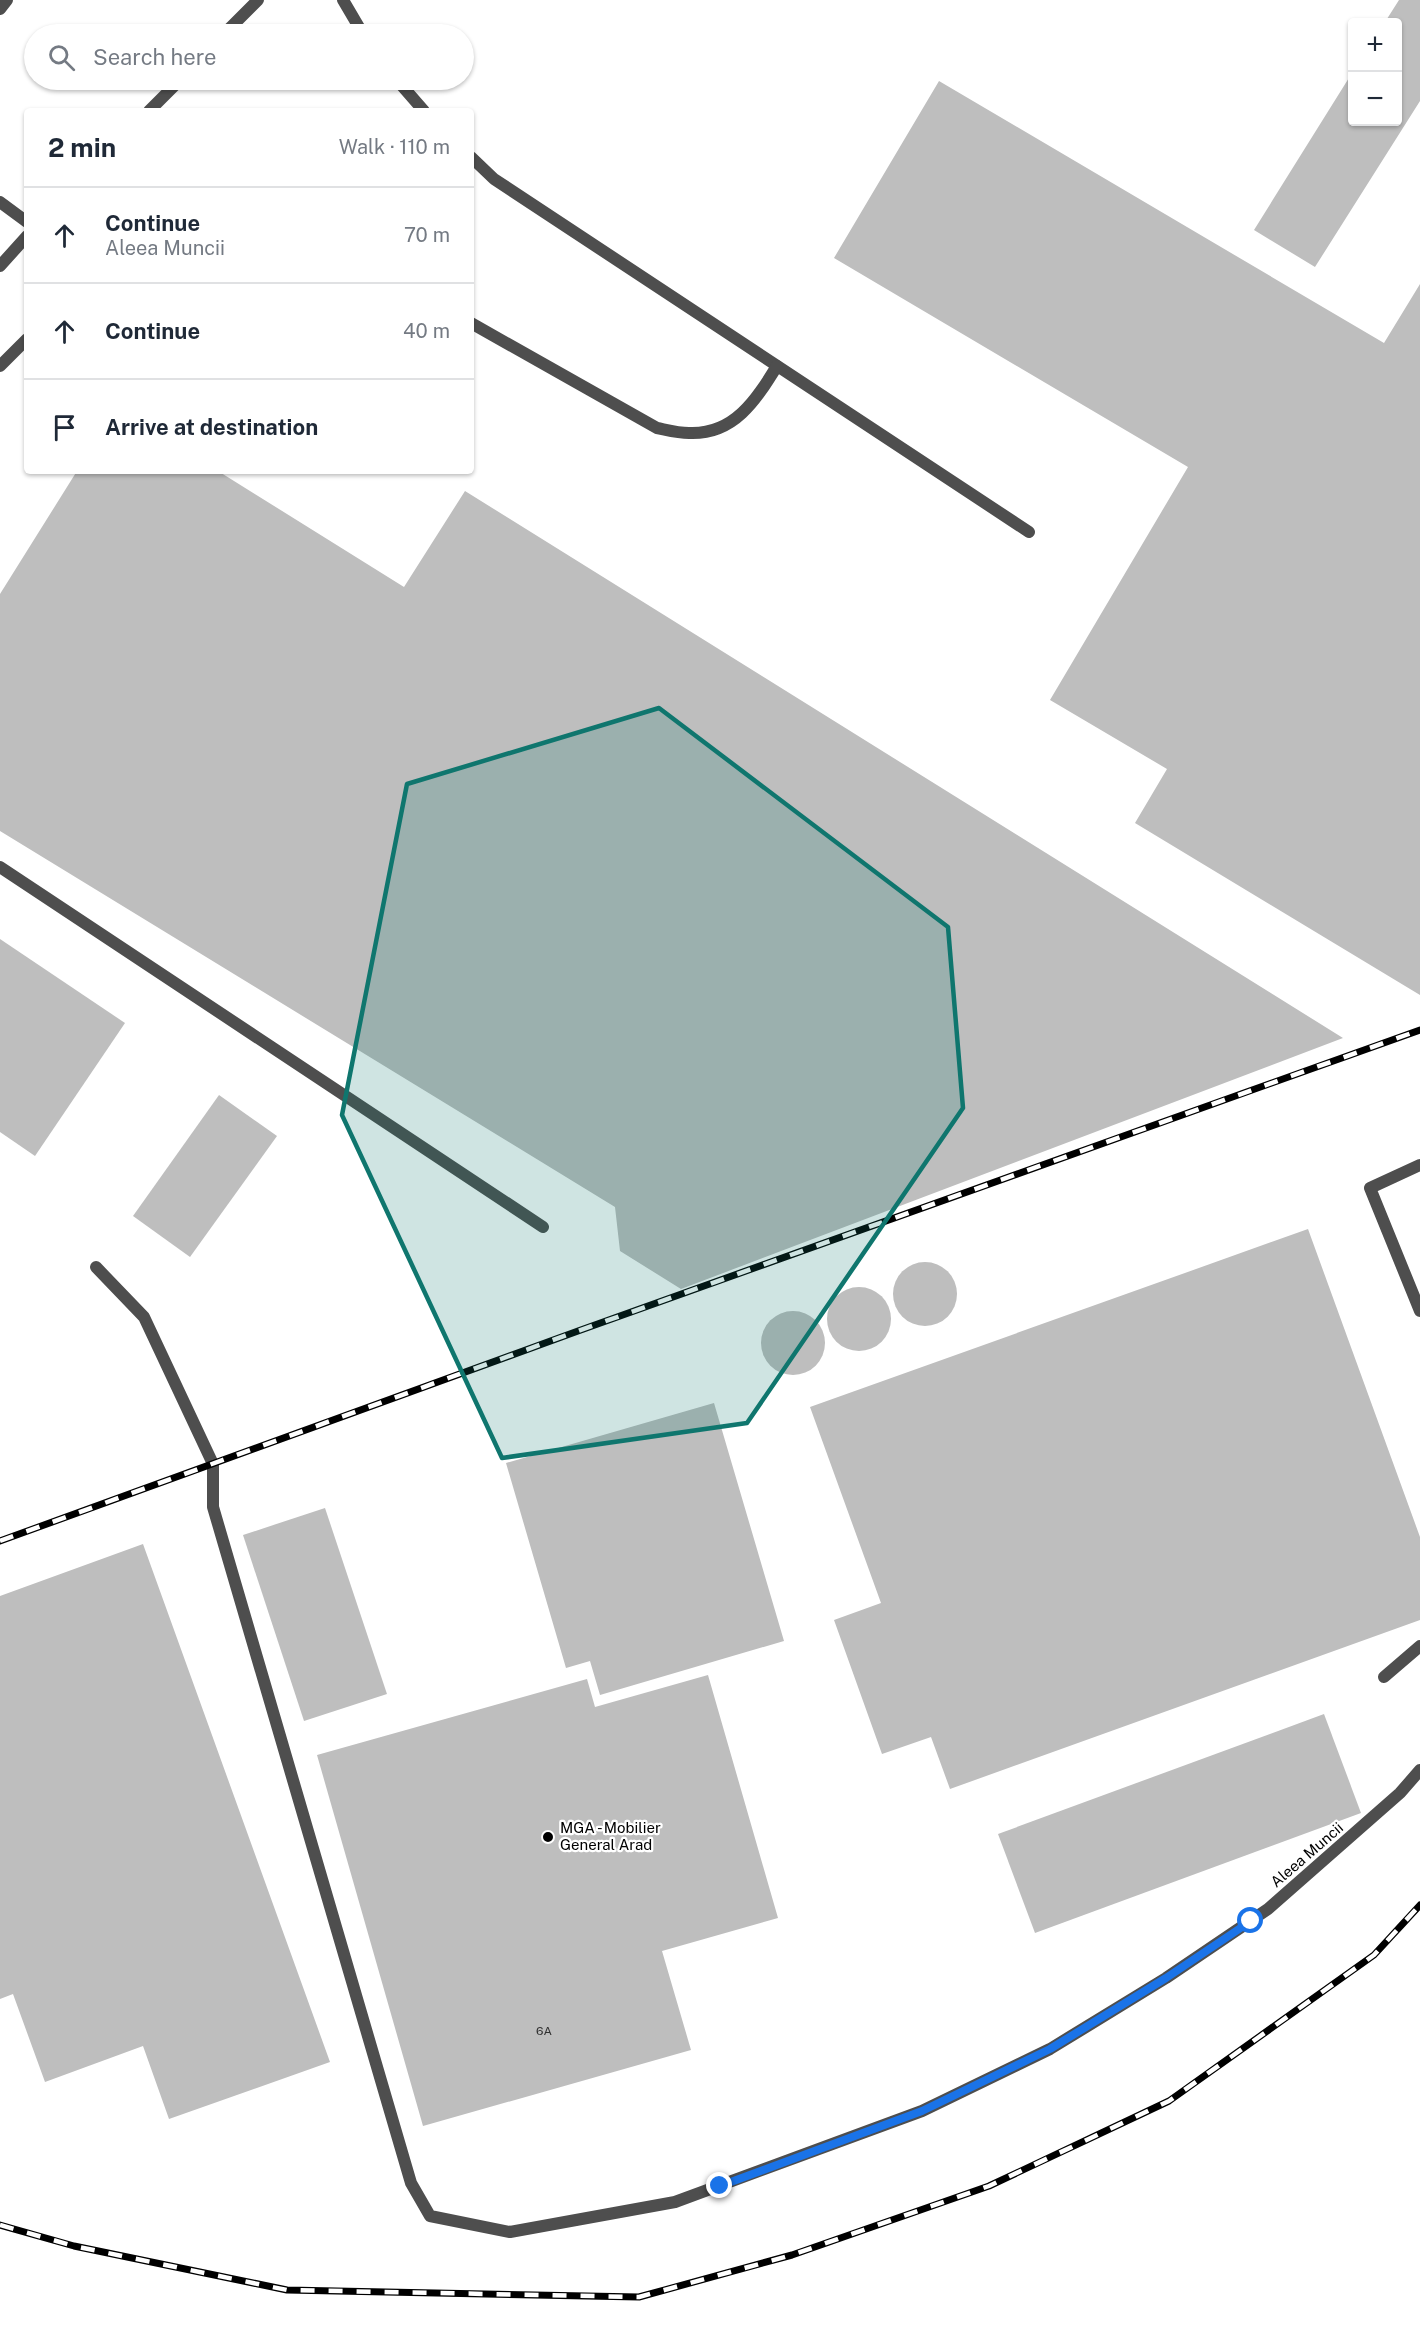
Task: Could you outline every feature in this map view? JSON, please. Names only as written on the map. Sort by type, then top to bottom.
[{"type":"street","points":[[0,9],[8,0]]},
{"type":"street","points":[[234,24],[258,0]]},
{"type":"street","points":[[343,0],[357,24]]},
{"type":"street","points":[[152,108],[170,90]]},
{"type":"street","points":[[406,90],[421,108]]},
{"type":"street","points":[[474,160],[494,179],[1029,532]]},
{"type":"street","points":[[0,202],[24,220]]},
{"type":"street","points":[[0,266],[24,239]]},
{"type":"street","points":[[474,325],[657,428],[690,434],[725,427],[754,402],[777,366]]},
{"type":"street","points":[[0,366],[24,342]]},
{"type":"street","points":[[0,867],[543,1227]]},
{"type":"street","points":[[1420,1165],[1370,1188],[1420,1311]]},
{"type":"street","name":"Aleea Muncii","points":[[96,1267],[144,1317],[213,1464],[213,1507],[411,2183],[430,2216],[510,2232],[675,2202],[922,2111],[1050,2049],[1166,1978],[1268,1909],[1400,1793],[1420,1770]]},
{"type":"street","points":[[1384,1677],[1420,1646]]},
{"type":"highlighted area","points":[[659,708],[948,927],[963,1108],[747,1423],[502,1458],[342,1115],[407,784]]},
{"type":"building","points":[[1399,0],[1420,0],[1420,101],[1315,267],[1254,230],[1348,79],[1348,126],[1402,126],[1402,18],[1388,18]]},
{"type":"building","points":[[939,81],[1384,343],[1420,284],[1420,995],[1135,823],[1167,769],[1050,700],[1188,467],[834,258]]},
{"type":"building","points":[[75,474],[223,474],[404,587],[465,491],[1343,1038],[681,1289],[620,1251],[615,1207],[0,831],[0,594]]},
{"type":"building","points":[[0,939],[125,1023],[35,1156],[0,1132]]},
{"type":"building","points":[[219,1095],[277,1136],[190,1257],[133,1216]]},
{"type":"building","points":[[1308,1229],[1420,1537],[1420,1620],[950,1789],[931,1737],[882,1754],[834,1620],[881,1603],[810,1407]]},
{"type":"building","points":[[925,1262],[937,1264],[948,1271],[955,1282],[957,1294],[955,1306],[948,1317],[937,1324],[925,1326],[913,1324],[902,1317],[895,1306],[893,1294],[895,1282],[902,1271],[913,1264]]},
{"type":"building","points":[[859,1287],[871,1289],[882,1296],[889,1307],[891,1319],[889,1331],[882,1342],[871,1349],[859,1351],[847,1349],[836,1342],[829,1331],[827,1319],[829,1307],[836,1296],[847,1289]]},
{"type":"building","points":[[793,1311],[805,1313],[816,1320],[823,1331],[825,1343],[823,1355],[816,1366],[805,1373],[793,1375],[781,1373],[770,1366],[763,1355],[761,1343],[763,1331],[770,1320],[781,1313]]},
{"type":"building","points":[[714,1403],[784,1641],[600,1695],[590,1661],[566,1668],[506,1463]]},
{"type":"building","points":[[325,1508],[387,1694],[304,1721],[243,1535]]},
{"type":"building","points":[[143,1544],[330,2062],[169,2119],[143,2046],[45,2082],[13,1994],[0,1999],[0,1596]]},
{"type":"building","name":"MGA - Mobilier General Arad","points":[[708,1675],[778,1918],[662,1951],[691,2050],[423,2126],[317,1755],[587,1679],[595,1707]]},
{"type":"building","points":[[1324,1714],[1361,1813],[1035,1933],[998,1834]]},
{"type":"railway","points":[[0,1541],[578,1331],[1420,1030]]},
{"type":"railway","points":[[0,2225],[74,2246],[287,2290],[639,2297],[792,2255],[989,2186],[1169,2101],[1374,1955],[1420,1905]]},
{"type":"place","name":"MGA - Mobilier General Arad","points":[[548,1837]]},
{"type":"route","points":[[720,2186],[922,2111],[1050,2049],[1166,1978],[1251,1921]]}]
